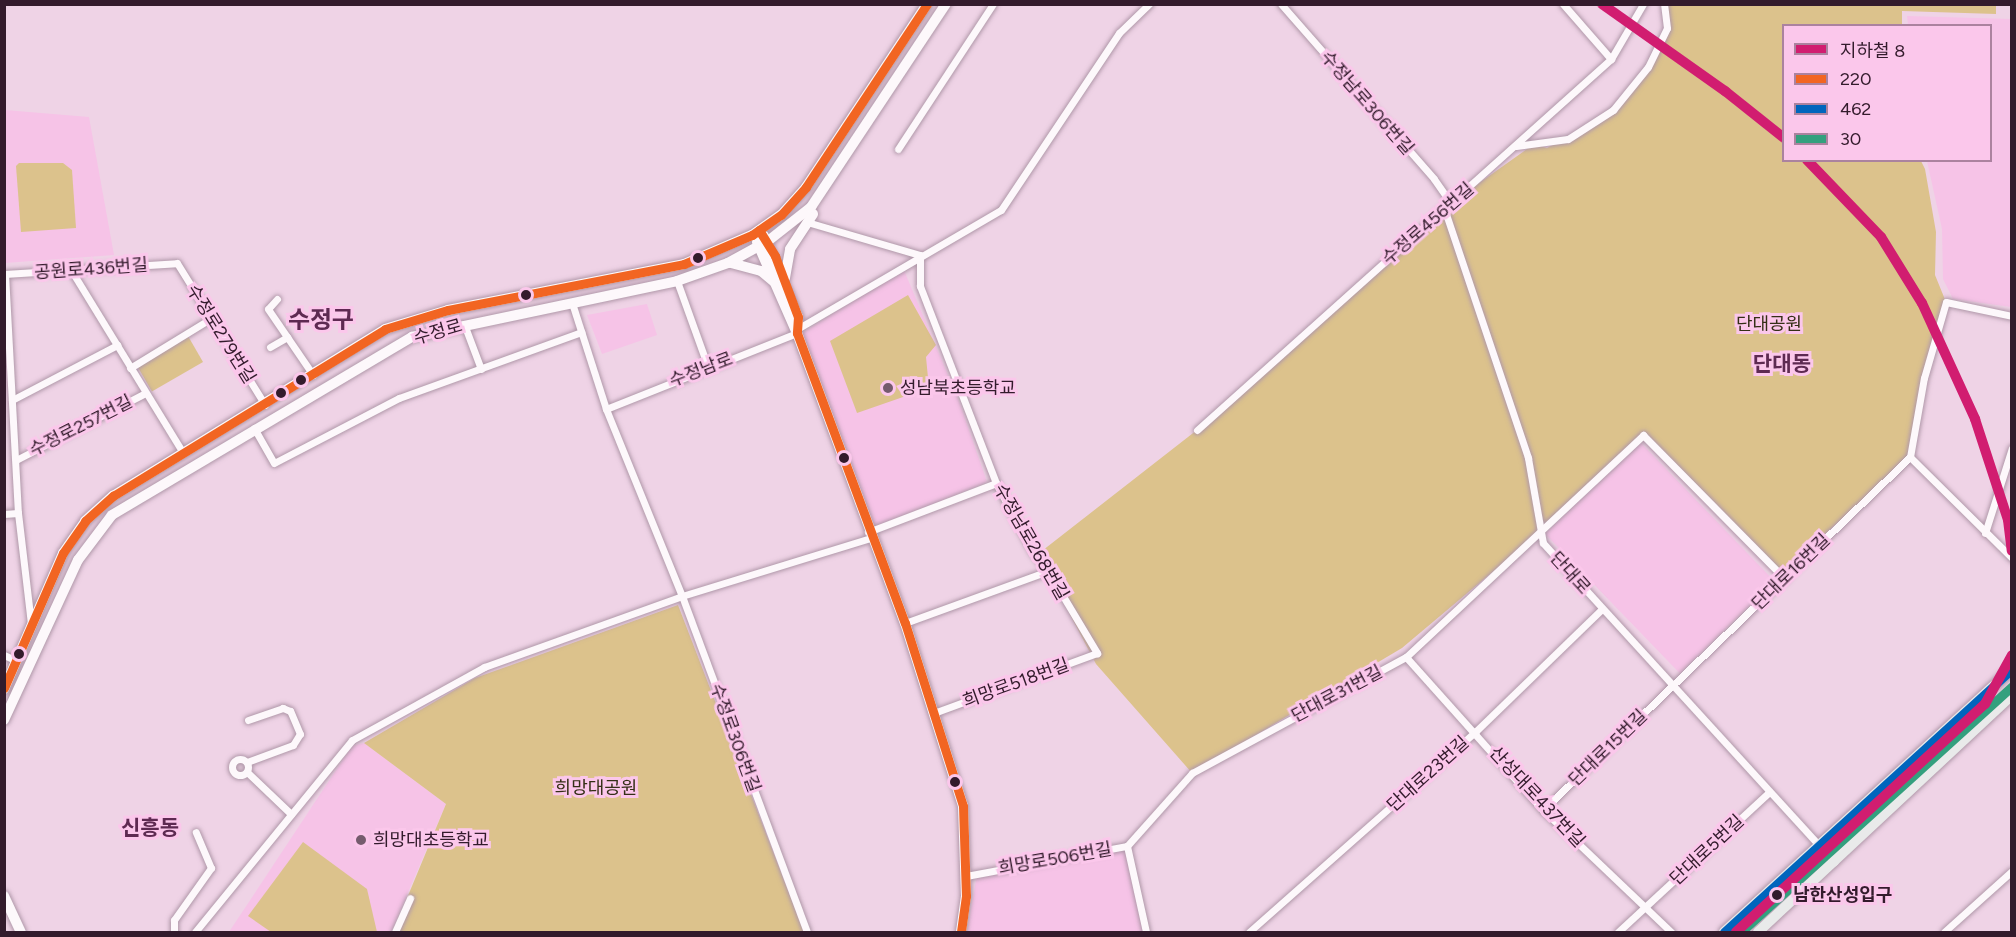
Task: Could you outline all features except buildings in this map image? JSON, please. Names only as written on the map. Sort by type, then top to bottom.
[{"type":"main road","name":"수정로","points":[[4,689],[63,553],[86,521],[112,496],[182,451],[265,405],[385,329],[413,319],[668,268],[697,260],[756,232],[781,215],[806,187],[927,4]]},
{"type":"main road","name":"수정로","points":[[4,720],[78,560],[101,526],[124,507],[254,428],[412,337],[464,324],[677,281],[728,263],[764,244],[803,217],[946,4]]},
{"type":"main road","points":[[779,282],[790,249],[818,208],[824,188]]},
{"type":"main road","points":[[756,232],[764,244],[779,282],[870,535],[905,623],[963,806],[966,876],[961,933]]},
{"type":"main road","points":[[728,263],[743,264],[779,282]]},
{"type":"main road","points":[[1724,933],[1818,844],[2012,669]]},
{"type":"main road","points":[[1758,933],[2012,695]]},
{"type":"main road","points":[[4,896],[7,910],[21,933]]},
{"type":"street","points":[[898,149],[993,4]]},
{"type":"street","name":"수정남로","points":[[606,409],[797,331],[920,255],[1001,210],[1119,33],[1149,4]]},
{"type":"street","name":"수정남로306번길","points":[[1281,4],[1434,179],[1447,206]]},
{"type":"street","points":[[1563,4],[1611,59]]},
{"type":"street","name":"수정로456번길","points":[[1197,430],[1611,59],[1643,4]]},
{"type":"street","points":[[1516,146],[1568,139],[1613,110],[1648,67],[1667,28],[1664,4]]},
{"type":"street","name":"단대로","points":[[1447,206],[1528,458],[1543,543],[1768,793],[1834,862]]},
{"type":"street","points":[[807,222],[868,242],[920,255]]},
{"type":"street","name":"수정남로268번길","points":[[920,255],[920,286],[996,483],[1033,552],[1048,571],[1098,653]]},
{"type":"street","name":"공원로436번길","points":[[5,274],[177,263]]},
{"type":"street","name":"수정로279번길","points":[[177,263],[265,405]]},
{"type":"street","points":[[71,270],[182,451]]},
{"type":"street","name":"수정로257번길","points":[[5,274],[18,513],[31,624]]},
{"type":"street","points":[[677,281],[708,367]]},
{"type":"street","points":[[277,299],[268,309],[313,375]]},
{"type":"street","points":[[2012,316],[1946,302],[1924,378],[1910,457],[2012,558]]},
{"type":"street","name":"수정로306번길","points":[[572,303],[606,409],[682,596],[807,933]]},
{"type":"street","points":[[130,368],[210,318]]},
{"type":"street","points":[[464,324],[482,369]]},
{"type":"street","points":[[254,428],[274,463],[399,398],[581,332]]},
{"type":"street","points":[[270,347],[287,337]]},
{"type":"street","points":[[12,400],[117,345]]},
{"type":"street","name":"수정로257번길","points":[[16,460],[145,393]]},
{"type":"street","name":"단대로31번길","points":[[1127,846],[1192,772],[1406,657],[1643,435],[1785,579]]},
{"type":"street","points":[[1985,533],[2001,489],[2012,447]]},
{"type":"street","name":"단대로16번길","points":[[1672,687],[1910,457]]},
{"type":"street","points":[[195,933],[352,740],[484,667],[682,596],[870,535],[996,483]]},
{"type":"street","points":[[4,514],[18,513]]},
{"type":"street","points":[[905,623],[1048,571]]},
{"type":"street","name":"단대로23번길","points":[[1249,933],[1476,731],[1602,609]]},
{"type":"street","name":"희망로518번길","points":[[934,713],[1098,653]]},
{"type":"street","points":[[4,655],[17,661]]},
{"type":"street","name":"산성대로437번길","points":[[1406,657],[1476,731],[1544,810],[1671,933]]},
{"type":"street","name":"단대로15번길","points":[[1544,810],[1672,687]]},
{"type":"street","points":[[247,772],[236,774],[232,765],[237,759],[247,762],[291,746],[300,734],[290,711],[284,708],[248,720]]},
{"type":"street","points":[[247,762],[247,772],[291,813]]},
{"type":"street","name":"단대로5번길","points":[[1617,933],[1768,793]]},
{"type":"street","points":[[174,933],[174,920],[211,868],[196,832]]},
{"type":"street","name":"희망로506번길","points":[[966,876],[1127,846],[1146,933]]},
{"type":"street","points":[[1944,933],[2012,871]]},
{"type":"street","points":[[395,933],[410,898]]},
{"type":"shaded area","points":[[1907,16],[2011,19],[2011,307],[1953,299],[1943,279],[1942,229],[1927,162],[1992,162],[1992,24],[1908,24]]},
{"type":"shaded area","points":[[5,110],[89,117],[114,255],[5,263]]},
{"type":"shaded area","name":"성남북초등학교","points":[[903,268],[959,401],[987,482],[875,529],[801,334]]},
{"type":"shaded area","points":[[647,304],[657,335],[602,354],[587,315]]},
{"type":"shaded area","points":[[1640,442],[1775,582],[1680,673],[1545,534]]},
{"type":"shaded area","name":"희망대초등학교","points":[[364,743],[446,804],[391,932],[229,932],[352,746]]},
{"type":"shaded area","points":[[1127,846],[1146,932],[967,932],[977,875]]},
{"type":"green space","name":"단대공원","points":[[1665,5],[1996,5],[1996,14],[1902,11],[1902,24],[1782,24],[1782,162],[1922,162],[1925,169],[1936,232],[1935,275],[1946,302],[1924,378],[1910,457],[1783,572],[1644,431],[1541,531],[1402,648],[1192,773],[1096,664],[1038,554],[1197,430],[1451,203],[1534,144],[1547,148],[1613,110],[1648,67],[1667,28]]},
{"type":"green space","points":[[19,163],[63,163],[72,170],[76,228],[21,232],[16,166]]},
{"type":"green space","points":[[908,295],[936,345],[926,357],[929,388],[857,413],[830,341]]},
{"type":"green space","points":[[188,336],[203,362],[152,391],[137,366]]},
{"type":"green space","name":"희망대공원","points":[[678,605],[804,932],[393,932],[446,804],[364,743],[475,678]]},
{"type":"green space","points":[[303,842],[367,889],[377,932],[271,932],[248,916]]},
{"type":"metro line","name":"8","points":[[1602,4],[1725,91],[1782,136]]},
{"type":"metro line","name":"8","points":[[1809,162],[1881,237],[1922,303],[1975,419],[2008,520],[2012,551]]},
{"type":"metro line","name":"8","points":[[1736,932],[1985,704],[2012,655]]},
{"type":"transit line","name":"220","points":[[4,688],[63,553],[85,521],[113,496],[385,329],[448,310],[684,264],[752,235],[781,215],[806,187],[927,4]]},
{"type":"transit line","name":"220","points":[[759,230],[775,256],[798,317],[797,333],[905,623],[963,806],[966,896],[961,932]]},
{"type":"transit line","name":"462","points":[[1724,932],[2012,669]]},
{"type":"transit line","name":"30","points":[[1741,932],[2012,686]]},
{"type":"place","name":"성남북초등학교","points":[[888,388]]},
{"type":"place","name":"희망대초등학교","points":[[361,840]]},
{"type":"place","name":"남한산성입구","points":[[1777,895]]},
{"type":"district","name":"수정구","points":[[321,320]]},
{"type":"district","name":"단대동","points":[[1782,364]]},
{"type":"district","name":"신흥동","points":[[150,828]]}]
